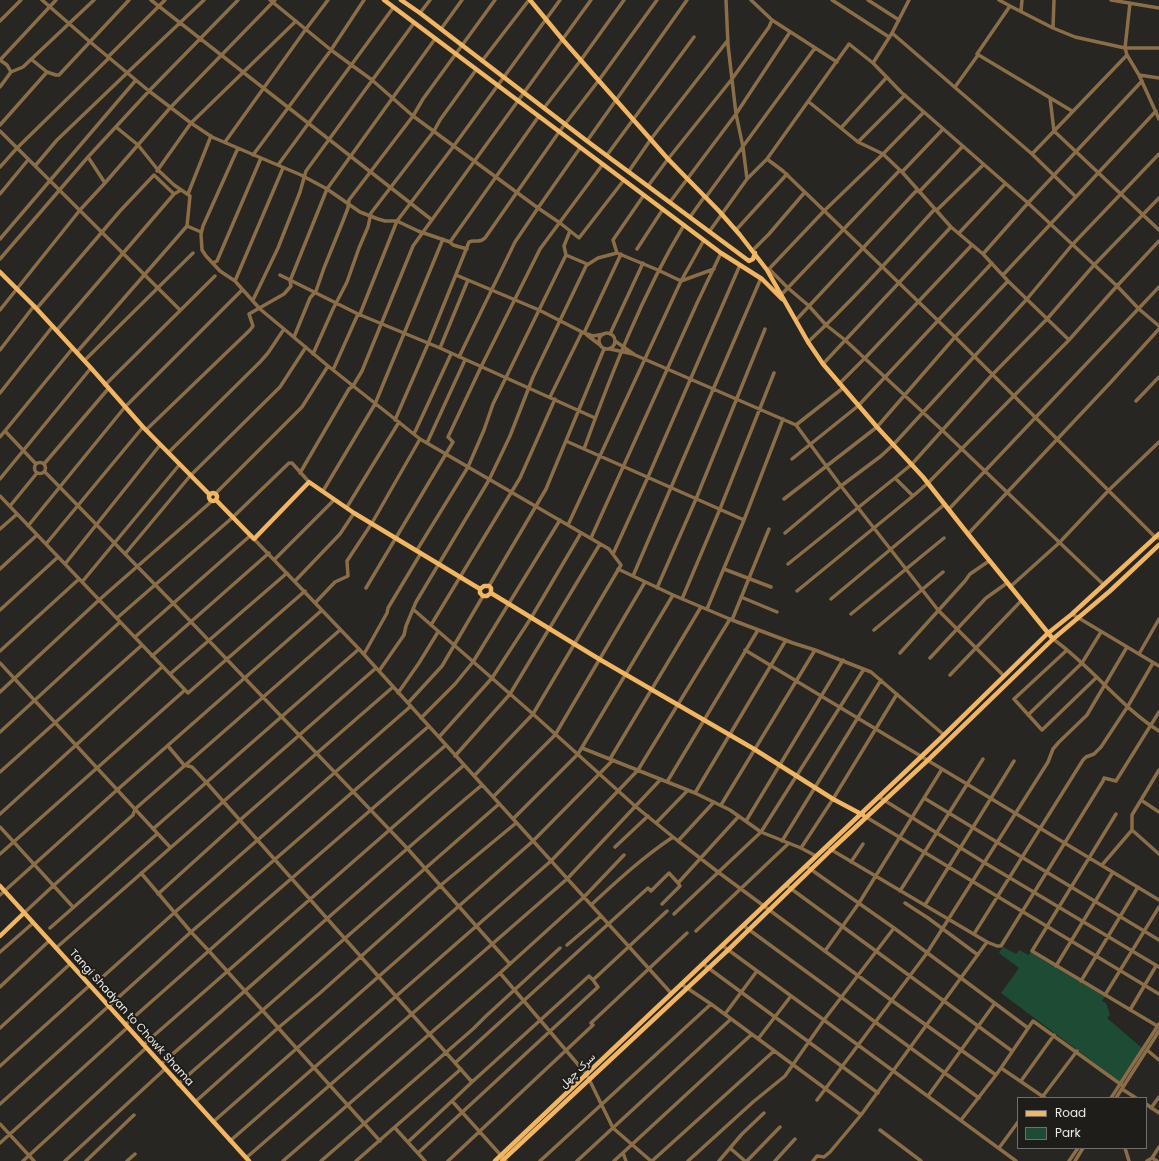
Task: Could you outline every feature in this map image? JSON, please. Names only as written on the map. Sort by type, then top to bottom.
[{"type":"main road","points":[[384,0],[721,253],[761,278],[786,303]]},
{"type":"main road","points":[[401,0],[749,261],[753,259],[754,252]]},
{"type":"main road","points":[[530,0],[563,40],[668,159],[722,214],[754,252],[768,270],[808,342],[823,364],[858,406],[928,483],[1053,640]]},
{"type":"main road","points":[[0,272],[36,307],[85,360],[144,429],[180,464],[190,476],[212,494],[209,499],[214,500],[252,537],[309,482],[354,513],[480,589],[483,596],[487,596],[491,593]]},
{"type":"main road","points":[[588,1077],[749,930],[811,869],[828,848],[861,814],[944,736],[1047,634],[1072,614],[1158,536]]},
{"type":"main road","points":[[828,848],[866,817],[928,760],[1053,640],[1110,591],[1159,545]]},
{"type":"main road","points":[[480,589],[484,586],[489,586],[491,588],[491,593],[509,605],[754,749],[866,817]]},
{"type":"main road","name":"سرک چهل","points":[[495,1161],[503,1159],[588,1077],[671,993],[723,946],[816,856],[828,848]]},
{"type":"main road","name":"Tangi Shadyan to Chowk Shama","points":[[0,886],[126,1027],[248,1160]]},
{"type":"main road","points":[[0,936],[24,913]]},
{"type":"street","points":[[0,21],[21,0]]},
{"type":"street","points":[[42,0],[170,108],[211,136],[304,176],[327,189],[360,212],[385,221],[397,221],[443,239],[453,245],[467,249]]},
{"type":"street","points":[[11,72],[7,65],[0,60],[56,0]]},
{"type":"street","points":[[0,87],[11,72],[23,67],[94,0]]},
{"type":"street","points":[[31,59],[47,72],[56,76],[59,75],[89,41],[129,0]]},
{"type":"street","points":[[150,0],[432,220]]},
{"type":"street","points":[[0,167],[17,148],[165,0]]},
{"type":"street","points":[[35,166],[57,140],[204,0]]},
{"type":"street","points":[[0,259],[88,157],[149,91],[238,0]]},
{"type":"street","points":[[225,142],[328,0]]},
{"type":"street","points":[[253,155],[331,50],[364,0]]},
{"type":"street","points":[[420,13],[430,0]]},
{"type":"street","points":[[441,29],[462,0]]},
{"type":"street","points":[[294,337],[310,298],[315,292],[343,221],[349,200],[413,116],[422,99],[456,55],[495,0]]},
{"type":"street","points":[[482,60],[530,0]]},
{"type":"street","points":[[333,370],[359,314],[397,221],[560,0]]},
{"type":"street","points":[[300,473],[349,389],[353,386],[362,371],[413,246],[591,0]]},
{"type":"street","points":[[544,108],[624,0]]},
{"type":"street","points":[[395,420],[470,241],[478,242],[485,238],[559,132],[657,0]]},
{"type":"street","points":[[587,141],[687,0]]},
{"type":"street","points":[[726,0],[728,40],[736,114],[743,147],[747,179]]},
{"type":"street","points":[[751,0],[772,20],[837,62]]},
{"type":"street","points":[[832,0],[889,37]]},
{"type":"street","points":[[868,0],[899,20]]},
{"type":"street","points":[[873,63],[892,33],[909,0]]},
{"type":"street","points":[[999,0],[1075,38],[1126,48],[1159,48]]},
{"type":"street","points":[[1021,11],[1022,0]]},
{"type":"street","points":[[1053,28],[1054,0]]},
{"type":"street","points":[[1111,0],[1159,8]]},
{"type":"street","points":[[0,310],[80,210],[170,108],[273,1],[331,50],[372,80],[413,116],[453,147],[518,192],[579,238],[624,180]]},
{"type":"street","points":[[1130,3],[1126,48],[1127,55],[1139,75],[1156,109],[1159,119]]},
{"type":"street","points":[[956,87],[1010,6]]},
{"type":"street","points":[[278,165],[393,8]]},
{"type":"street","points":[[648,186],[732,79],[769,27],[772,20]]},
{"type":"street","points":[[0,350],[102,232],[154,175],[190,123],[296,21]]},
{"type":"street","points":[[253,300],[278,248],[300,192],[304,176],[311,162],[414,23]]},
{"type":"street","points":[[670,202],[736,114],[790,32]]},
{"type":"street","points":[[892,33],[1032,154],[1076,197]]},
{"type":"street","points":[[607,155],[694,37]]},
{"type":"street","points":[[46,544],[144,429],[250,330],[253,326],[249,314],[287,292],[292,286],[290,281],[327,189],[435,39]]},
{"type":"street","points":[[629,171],[651,139],[728,40]]},
{"type":"street","points":[[709,232],[747,179],[766,159],[850,44],[873,63],[905,95],[943,129],[1028,203],[1117,286],[1139,309],[1159,326]]},
{"type":"street","points":[[690,217],[815,48]]},
{"type":"street","points":[[978,55],[1072,111]]},
{"type":"street","points":[[1032,154],[1127,55]]},
{"type":"street","points":[[313,354],[330,314],[347,282],[368,228],[371,213],[434,131],[440,120],[476,70]]},
{"type":"street","points":[[0,126],[47,72]]},
{"type":"street","points":[[1139,75],[1159,78]]},
{"type":"street","points":[[841,128],[887,77]]},
{"type":"street","points":[[0,239],[136,80]]},
{"type":"street","points":[[983,254],[1028,203],[1142,81]]},
{"type":"street","points":[[858,142],[905,95]]},
{"type":"street","points":[[1050,98],[1054,132],[1159,230]]},
{"type":"street","points":[[808,102],[858,142],[884,154],[901,171],[934,210],[951,227],[983,254],[1008,281],[1069,340]]},
{"type":"street","points":[[1003,275],[1156,109]]},
{"type":"street","points":[[924,112],[884,154],[824,211],[768,270],[809,306],[826,325],[865,358],[942,430],[1104,585]]},
{"type":"street","points":[[450,242],[539,116]]},
{"type":"street","points":[[116,127],[138,145],[158,170],[181,190],[188,194]]},
{"type":"street","points":[[782,294],[943,129]]},
{"type":"street","points":[[0,131],[180,310]]},
{"type":"street","points":[[77,352],[187,226],[190,196],[188,194],[211,136]]},
{"type":"street","points":[[796,320],[863,248],[963,146]]},
{"type":"street","points":[[238,148],[201,232],[202,250],[206,256],[220,271],[235,281],[260,308],[313,354],[420,439],[609,549],[621,565],[533,714],[474,776]]},
{"type":"street","points":[[459,357],[515,242],[580,148]]},
{"type":"street","points":[[785,533],[894,444],[1027,299],[1072,245],[1159,154]]},
{"type":"street","points":[[88,157],[105,183]]},
{"type":"street","points":[[213,263],[217,261],[260,158]]},
{"type":"street","points":[[766,159],[787,174],[1109,490],[1158,536]]},
{"type":"street","points":[[0,194],[28,160]]},
{"type":"street","points":[[366,588],[453,442],[448,437],[481,367],[540,250],[603,164]]},
{"type":"street","points":[[808,342],[882,267],[934,210],[938,209],[984,165]]},
{"type":"street","points":[[235,281],[283,168]]},
{"type":"street","points":[[736,230],[787,174]]},
{"type":"street","points":[[154,175],[174,194]]},
{"type":"street","points":[[959,234],[1005,184]]},
{"type":"street","points":[[57,330],[174,194],[181,190]]},
{"type":"street","points":[[754,252],[805,192]]},
{"type":"street","points":[[550,398],[583,332],[619,253],[613,240],[644,195]]},
{"type":"street","points":[[788,564],[912,464],[992,375],[1047,319],[1094,265],[1159,198]]},
{"type":"street","points":[[637,249],[663,210]]},
{"type":"street","points":[[584,449],[621,352],[658,270],[684,225]]},
{"type":"street","points":[[187,226],[201,232]]},
{"type":"street","points":[[823,364],[951,227]]},
{"type":"street","points":[[364,654],[419,551],[468,467],[484,430],[493,404],[566,255],[564,246],[570,231]]},
{"type":"street","points":[[322,491],[375,404],[443,239]]},
{"type":"street","points":[[568,525],[680,281],[704,240]]},
{"type":"street","points":[[797,591],[928,483],[1069,340],[1159,242]]},
{"type":"street","points":[[839,384],[972,245]]},
{"type":"street","points":[[85,360],[193,253]]},
{"type":"street","points":[[56,948],[299,735],[377,670],[404,635],[416,602],[489,480],[510,436],[530,388],[533,377],[587,265],[598,258],[619,253],[680,281],[714,269]]},
{"type":"street","points":[[591,538],[721,253]]},
{"type":"street","points":[[566,255],[587,265]]},
{"type":"street","points":[[610,334],[643,263]]},
{"type":"street","points":[[792,459],[858,406],[992,264]]},
{"type":"street","points":[[613,554],[740,265]]},
{"type":"street","points":[[280,275],[336,304],[506,377],[595,418]]},
{"type":"street","points":[[456,275],[539,310],[593,336],[610,334],[623,348],[635,355],[796,425],[841,486],[938,610],[1004,676]]},
{"type":"street","points":[[44,464],[107,387],[214,276]]},
{"type":"street","points":[[633,576],[761,278]]},
{"type":"street","points":[[440,348],[468,280]]},
{"type":"street","points":[[784,499],[877,427],[955,338],[1008,281]]},
{"type":"street","points":[[949,509],[1159,287]]},
{"type":"street","points":[[28,526],[126,407],[242,290]]},
{"type":"street","points":[[0,393],[53,326]]},
{"type":"street","points":[[168,452],[260,362],[284,329]]},
{"type":"street","points":[[657,588],[696,499],[765,329]]},
{"type":"street","points":[[968,534],[1159,329]]},
{"type":"street","points":[[583,332],[604,349],[635,355]]},
{"type":"street","points":[[600,345],[600,339],[604,334]]},
{"type":"street","points":[[610,349],[613,347],[615,341]]},
{"type":"street","points":[[125,554],[190,476],[280,387],[306,347]]},
{"type":"street","points":[[0,437],[73,348]]},
{"type":"street","points":[[489,586],[546,489],[604,349]]},
{"type":"street","points":[[414,434],[451,354]]},
{"type":"street","points":[[427,443],[465,360]]},
{"type":"street","points":[[212,494],[302,407],[328,366]]},
{"type":"street","points":[[0,479],[91,368]]},
{"type":"street","points":[[682,599],[720,509],[774,373]]},
{"type":"street","points":[[1136,401],[1159,377]]},
{"type":"street","points":[[796,425],[843,388]]},
{"type":"street","points":[[431,625],[512,493],[555,399]]},
{"type":"street","points":[[706,609],[744,520],[783,419]]},
{"type":"street","points":[[347,507],[399,422]]},
{"type":"street","points":[[5,431],[36,464]]},
{"type":"street","points":[[315,603],[335,582],[348,576],[347,561],[372,523],[420,439]]},
{"type":"street","points":[[566,441],[744,520]]},
{"type":"street","points":[[930,658],[986,598],[1008,585],[1059,543],[1109,490],[1159,442]]},
{"type":"street","points":[[65,564],[160,445]]},
{"type":"street","points":[[36,464],[40,462],[44,464]]},
{"type":"street","points":[[117,618],[232,518],[289,463],[292,463],[309,482]]},
{"type":"street","points":[[36,464],[34,470],[37,473]]},
{"type":"street","points":[[44,464],[46,468],[45,472],[390,829],[510,964]]},
{"type":"street","points":[[82,582],[180,464]]},
{"type":"street","points":[[37,473],[41,474],[45,472]]},
{"type":"street","points":[[10,506],[37,473]]},
{"type":"street","points":[[895,478],[913,496]]},
{"type":"street","points":[[0,496],[188,693],[305,591]]},
{"type":"street","points":[[0,692],[99,600],[214,500]]},
{"type":"street","points":[[275,560],[334,500]]},
{"type":"street","points":[[831,599],[945,504]]},
{"type":"street","points":[[295,581],[340,534],[354,513]]},
{"type":"street","points":[[0,529],[17,514]]},
{"type":"street","points":[[421,718],[455,684],[473,662],[560,520]]},
{"type":"street","points":[[230,1141],[551,861],[638,770],[731,619],[769,529]]},
{"type":"street","points":[[439,737],[492,678],[531,618],[581,533]]},
{"type":"street","points":[[0,569],[37,535]]},
{"type":"street","points":[[135,637],[252,537],[305,591],[321,611],[364,654],[671,993]]},
{"type":"street","points":[[851,614],[944,538]]},
{"type":"street","points":[[455,756],[510,694],[600,544]]},
{"type":"street","points":[[152,656],[269,554]]},
{"type":"street","points":[[0,610],[58,557]]},
{"type":"street","points":[[900,653],[965,582],[970,574],[989,561]]},
{"type":"street","points":[[618,569],[701,607],[758,630],[844,660],[871,672],[944,736]]},
{"type":"street","points":[[724,569],[771,587]]},
{"type":"street","points":[[170,674],[287,572]]},
{"type":"street","points":[[874,630],[944,572]]},
{"type":"street","points":[[0,650],[79,579]]},
{"type":"street","points":[[493,797],[555,735],[645,582]]},
{"type":"street","points":[[513,819],[578,754],[673,595]]},
{"type":"street","points":[[408,703],[442,666],[483,596]]},
{"type":"street","points":[[741,597],[777,612]]},
{"type":"street","points":[[950,675],[1021,601]]},
{"type":"street","points":[[213,1122],[533,841],[600,773],[612,759],[701,607]]},
{"type":"street","points":[[414,610],[600,773],[635,806],[700,859],[858,976],[996,1075]]},
{"type":"street","points":[[0,895],[321,611]]},
{"type":"street","points":[[1072,614],[1159,666]]},
{"type":"street","points":[[1139,654],[1159,619]]},
{"type":"street","points":[[0,732],[120,622]]},
{"type":"street","points":[[24,913],[133,815],[135,809],[184,765],[340,630]]},
{"type":"street","points":[[667,782],[758,630]]},
{"type":"street","points":[[398,693],[420,663],[438,632]]},
{"type":"street","points":[[1028,715],[1082,663],[1101,632]]},
{"type":"street","points":[[695,793],[786,640]]},
{"type":"street","points":[[1053,640],[1067,650],[1128,706],[1159,731]]},
{"type":"street","points":[[0,772],[142,645]]},
{"type":"street","points":[[817,1100],[927,953],[1048,762],[1054,749],[1059,742],[1087,715],[1127,647]]},
{"type":"street","points":[[153,829],[359,649]]},
{"type":"street","points":[[745,650],[822,695],[875,729],[1159,900]]},
{"type":"street","points":[[721,805],[815,650]]},
{"type":"street","points":[[1067,650],[1014,699],[1042,730],[1097,677]]},
{"type":"street","points":[[746,821],[844,660]]},
{"type":"street","points":[[0,662],[170,847]]},
{"type":"street","points":[[974,934],[1082,760],[1101,748],[1153,663]]},
{"type":"street","points":[[0,814],[162,667]]},
{"type":"street","points":[[674,914],[761,832],[864,669]]},
{"type":"street","points":[[782,841],[881,680]]},
{"type":"street","points":[[158,894],[240,820],[393,687]]},
{"type":"street","points":[[0,854],[185,690]]},
{"type":"street","points":[[802,848],[897,694]]},
{"type":"street","points":[[97,982],[411,706]]},
{"type":"street","points":[[828,848],[987,942],[1001,946],[1104,778],[1116,781],[1159,712]]},
{"type":"street","points":[[0,1104],[191,932],[429,726]]},
{"type":"street","points":[[0,1143],[209,951],[446,745]]},
{"type":"street","points":[[168,746],[184,765],[192,767],[206,782],[472,1082]]},
{"type":"street","points":[[582,748],[695,793],[721,805],[761,832],[802,848],[816,856]]},
{"type":"street","points":[[900,891],[983,759]]},
{"type":"street","points":[[925,905],[1014,761]]},
{"type":"street","points":[[23,1161],[144,1046],[227,971],[464,765]]},
{"type":"street","points":[[825,951],[859,903],[942,769]]},
{"type":"street","points":[[1102,865],[1132,830],[1132,815],[1159,770]]},
{"type":"street","points":[[248,1160],[568,879],[661,779]]},
{"type":"street","points":[[161,1064],[245,992],[407,848],[482,785]]},
{"type":"street","points":[[656,823],[688,790]]},
{"type":"street","points":[[879,797],[960,848],[1158,967],[1144,986],[1130,1010]]},
{"type":"street","points":[[924,798],[1159,940]]},
{"type":"street","points":[[1141,800],[1159,812]]},
{"type":"street","points":[[678,841],[714,802]]},
{"type":"street","points":[[178,1084],[499,804]]},
{"type":"street","points":[[1116,814],[1088,857],[1032,952],[1158,1026],[1116,1097]]},
{"type":"street","points":[[615,847],[648,816]]},
{"type":"street","points":[[678,883],[739,816]]},
{"type":"street","points":[[866,817],[948,868],[1159,994]]},
{"type":"street","points":[[195,1102],[278,1028],[320,994],[441,885],[516,822]]},
{"type":"street","points":[[0,826],[13,843],[73,907]]},
{"type":"street","points":[[1132,830],[1159,854]]},
{"type":"street","points":[[50,928],[157,834]]},
{"type":"street","points":[[591,905],[632,868],[659,846],[673,837]]},
{"type":"street","points":[[696,931],[789,843]]},
{"type":"street","points":[[851,862],[862,844]]},
{"type":"street","points":[[283,1161],[500,973],[584,897],[624,855]]},
{"type":"street","points":[[806,866],[894,928],[1028,1028]]},
{"type":"street","points":[[1056,966],[1113,872]]},
{"type":"street","points":[[141,873],[174,913],[380,1141]]},
{"type":"street","points":[[455,1063],[523,1000],[609,925],[648,888],[651,891],[669,873],[680,886],[662,904]]},
{"type":"street","points":[[786,885],[1012,1051]]},
{"type":"street","points":[[1081,981],[1138,887]]},
{"type":"street","points":[[905,903],[928,918],[978,956]]},
{"type":"street","points":[[1105,995],[1159,907]]},
{"type":"street","points":[[593,980],[667,911]]},
{"type":"street","points":[[567,946],[601,916]]},
{"type":"street","points":[[0,952],[32,923]]},
{"type":"street","points":[[744,926],[979,1098]]},
{"type":"street","points":[[688,1161],[753,1102],[785,1076],[824,1020],[894,928]]},
{"type":"street","points":[[448,1161],[567,1051],[593,1026],[591,1023],[687,933]]},
{"type":"street","points":[[0,987],[49,941]]},
{"type":"street","points":[[813,1161],[817,1156],[824,1157],[830,1152],[862,1115],[987,942]]},
{"type":"street","points":[[723,946],[1016,1161]]},
{"type":"street","points":[[321,1161],[473,1029],[560,948]]},
{"type":"street","points":[[0,1028],[70,964]]},
{"type":"street","points":[[703,964],[878,1093]]},
{"type":"street","points":[[725,1014],[757,971]]},
{"type":"street","points":[[500,973],[588,1077],[613,1128],[646,1159],[652,1161],[774,1051]]},
{"type":"street","points":[[408,1142],[589,976],[593,980],[598,987],[418,1153]]},
{"type":"street","points":[[681,984],[725,1014],[758,1040],[862,1115]]},
{"type":"street","points":[[0,1066],[89,986]]},
{"type":"street","points":[[758,1040],[791,996]]},
{"type":"street","points":[[928,1096],[995,1003]]},
{"type":"street","points":[[540,1161],[711,1004]]},
{"type":"street","points":[[577,1161],[731,1019]]},
{"type":"street","points":[[961,1120],[996,1075],[1033,1021],[1077,1052],[1135,1097]]},
{"type":"street","points":[[1113,1097],[1122,1086],[1159,1031]]},
{"type":"street","points":[[614,1161],[752,1034]]},
{"type":"street","points":[[1021,1081],[1054,1035]]},
{"type":"street","points":[[1147,1050],[1159,1060]]},
{"type":"street","points":[[1001,1068],[1042,1096],[1077,1052]]},
{"type":"street","points":[[65,1161],[165,1069]]},
{"type":"street","points":[[356,1161],[460,1069]]},
{"type":"street","points":[[1151,1108],[1159,1097]]},
{"type":"street","points":[[452,1101],[503,1159]]},
{"type":"street","points":[[1147,1105],[1159,1113]]},
{"type":"street","points":[[719,1161],[742,1134],[764,1113]]},
{"type":"street","points":[[86,1161],[134,1115]]},
{"type":"street","points":[[999,1148],[1017,1123]]},
{"type":"street","points":[[0,1124],[34,1161]]},
{"type":"street","points":[[730,1148],[746,1161],[780,1127]]},
{"type":"street","points":[[394,1128],[425,1161]]},
{"type":"street","points":[[880,1130],[921,1161]]},
{"type":"street","points":[[775,1161],[795,1139]]},
{"type":"street","points":[[1147,1161],[1152,1158],[1159,1147]]},
{"type":"street","points":[[1069,1161],[1077,1149]]},
{"type":"street","points":[[1075,1161],[1082,1149]]},
{"type":"street","points":[[1125,1149],[1129,1161]]},
{"type":"street","points":[[623,1153],[626,1161]]},
{"type":"street","points":[[127,1161],[135,1154]]},
{"type":"street","points":[[1152,1158],[1157,1161]]},
{"type":"green space","points":[[1003,947],[1016,954],[1020,950],[1028,955],[1031,952],[1105,996],[1102,1001],[1106,1003],[1110,1015],[1107,1018],[1142,1048],[1120,1082],[1001,993],[1019,968],[999,953]]}]
